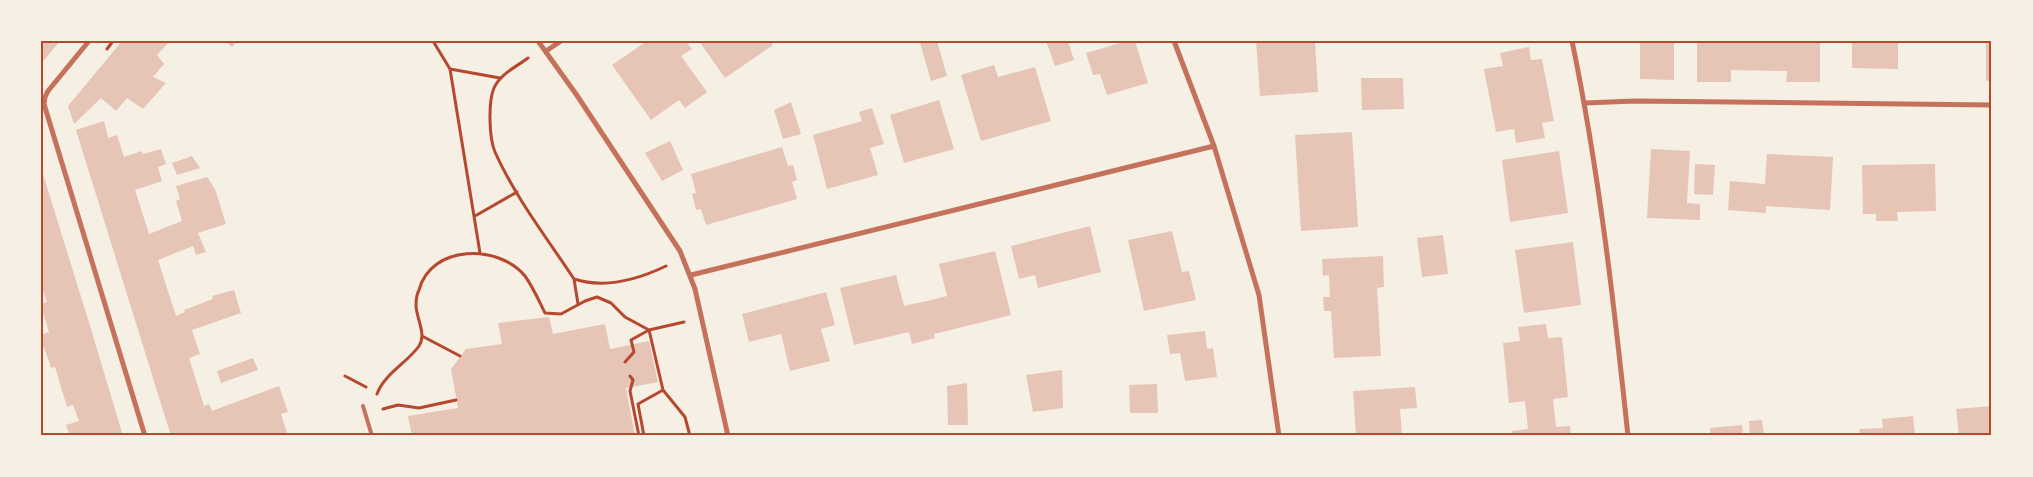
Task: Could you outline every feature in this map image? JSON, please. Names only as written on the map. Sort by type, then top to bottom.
[{"type":"street","points":[[89,41],[48,90],[44,104],[145,436]]},
{"type":"street","points":[[538,41],[680,251],[691,275],[728,436]]},
{"type":"street","points":[[546,51],[561,41]]},
{"type":"street","points":[[1174,41],[1214,146],[1259,295],[1279,436]]},
{"type":"street","points":[[1572,41],[1585,103],[1616,315],[1628,436]]},
{"type":"street","points":[[1585,103],[1635,101],[1992,105]]},
{"type":"street","points":[[691,275],[1214,146]]},
{"type":"lane","points":[[363,406],[372,436]]},
{"type":"path","points":[[102,56],[113,41]]},
{"type":"path","points":[[432,41],[450,69],[480,253]]},
{"type":"path","points":[[527,51],[534,60]]},
{"type":"path","points":[[531,56],[500,78],[493,89],[490,120],[494,150],[518,192],[574,279],[578,304]]},
{"type":"path","points":[[450,69],[500,78]]},
{"type":"path","points":[[474,216],[518,192]]},
{"type":"path","points":[[377,401],[377,393],[386,380],[420,345],[422,336],[416,306],[419,288],[429,272],[442,260],[461,254],[480,253],[511,264],[525,276],[545,313],[561,314],[578,304],[597,298],[611,303],[625,317],[648,330],[663,390],[685,417],[690,436]]},
{"type":"path","points":[[665,259],[671,272]]},
{"type":"path","points":[[574,279],[586,283],[608,284],[634,278],[668,264]]},
{"type":"path","points":[[625,362],[634,352],[631,340],[648,330],[686,322]]},
{"type":"path","points":[[422,336],[460,356]]},
{"type":"path","points":[[345,376],[377,393]]},
{"type":"path","points":[[630,376],[633,380],[630,390],[639,436]]},
{"type":"path","points":[[644,436],[638,404],[663,390]]},
{"type":"path","points":[[377,410],[398,405],[419,408],[456,400]]},
{"type":"building","points":[[41,41],[60,41],[41,64]]},
{"type":"building","points":[[122,41],[170,41],[157,55],[164,64],[153,77],[166,83],[143,109],[127,98],[116,111],[101,98],[74,124],[68,106]]},
{"type":"building","points":[[225,41],[237,41],[232,47]]},
{"type":"building","points":[[647,41],[686,41],[692,49],[681,56],[707,92],[685,108],[679,100],[651,120],[612,65]]},
{"type":"building","points":[[699,41],[771,41],[773,45],[725,78]]},
{"type":"building","points":[[924,41],[937,41],[947,76],[931,81],[920,43]]},
{"type":"building","points":[[1046,41],[1068,41],[1074,60],[1055,66]]},
{"type":"building","points":[[1127,41],[1135,41],[1148,83],[1107,95],[1100,74],[1093,75],[1086,53]]},
{"type":"building","points":[[1256,41],[1315,41],[1318,92],[1260,96]]},
{"type":"building","points":[[1640,41],[1674,41],[1674,80],[1640,79]]},
{"type":"building","points":[[1697,41],[1820,41],[1820,82],[1786,82],[1787,71],[1731,70],[1731,82],[1697,82]]},
{"type":"building","points":[[1852,41],[1898,41],[1898,69],[1852,68]]},
{"type":"building","points":[[1986,41],[1992,41],[1992,81],[1986,81]]},
{"type":"building","points":[[1529,47],[1531,60],[1542,59],[1554,121],[1542,123],[1545,138],[1516,143],[1514,129],[1496,132],[1484,69],[1503,66],[1500,53]]},
{"type":"building","points":[[994,65],[998,77],[1035,67],[1051,121],[981,141],[961,75]]},
{"type":"building","points":[[1361,78],[1403,78],[1404,109],[1362,110]]},
{"type":"building","points":[[939,100],[954,149],[904,163],[890,115]]},
{"type":"building","points":[[791,102],[801,134],[783,139],[774,110]]},
{"type":"building","points":[[872,108],[884,144],[870,148],[878,175],[827,189],[813,135],[862,121],[859,112]]},
{"type":"building","points":[[104,121],[108,138],[117,135],[124,157],[142,151],[143,154],[161,149],[166,164],[158,167],[162,181],[135,190],[149,234],[182,221],[176,201],[180,199],[176,186],[207,177],[215,189],[226,224],[198,233],[206,252],[196,255],[193,246],[158,260],[176,316],[185,312],[184,310],[213,299],[212,296],[234,290],[241,313],[192,330],[200,354],[189,358],[204,406],[209,404],[212,411],[279,386],[288,412],[281,414],[288,436],[171,436],[76,130]]},
{"type":"building","points":[[1352,132],[1358,227],[1301,231],[1295,135]]},
{"type":"building","points":[[670,141],[683,170],[662,181],[645,153]]},
{"type":"building","points":[[782,147],[788,166],[793,165],[797,180],[792,182],[797,199],[706,225],[701,209],[696,210],[692,194],[696,193],[691,174]]},
{"type":"building","points":[[1651,149],[1690,151],[1687,203],[1700,204],[1700,220],[1647,218]]},
{"type":"building","points":[[1559,151],[1568,213],[1510,222],[1502,160]]},
{"type":"building","points":[[1767,154],[1833,157],[1830,210],[1766,206],[1766,213],[1728,210],[1730,181],[1765,184]]},
{"type":"building","points":[[192,156],[200,168],[177,175],[172,163]]},
{"type":"building","points":[[1695,164],[1715,165],[1713,195],[1694,194]]},
{"type":"building","points":[[1935,164],[1936,211],[1897,212],[1898,221],[1876,221],[1876,214],[1863,214],[1862,165]]},
{"type":"building","points":[[42,171],[123,436],[70,436],[66,425],[79,421],[73,405],[67,407],[55,367],[51,368],[44,347],[41,348],[41,335],[49,332],[41,306],[41,304],[47,302],[41,285]]},
{"type":"building","points":[[1090,226],[1101,272],[1038,288],[1035,275],[1019,279],[1011,246]]},
{"type":"building","points":[[1172,231],[1182,272],[1189,271],[1196,300],[1144,311],[1128,240]]},
{"type":"building","points":[[1443,235],[1448,274],[1422,277],[1417,238]]},
{"type":"building","points":[[1573,242],[1581,305],[1524,313],[1515,250]]},
{"type":"building","points":[[995,251],[1011,315],[934,334],[935,338],[912,344],[909,332],[854,345],[840,288],[896,275],[904,306],[927,301],[947,296],[939,264]]},
{"type":"building","points":[[1383,256],[1384,287],[1377,288],[1381,356],[1334,358],[1331,311],[1324,311],[1323,297],[1330,297],[1329,275],[1323,276],[1322,259]]},
{"type":"building","points":[[826,292],[835,325],[821,329],[830,361],[790,371],[781,334],[749,342],[742,314]]},
{"type":"building","points":[[549,317],[553,334],[605,324],[610,349],[649,341],[658,382],[626,388],[635,436],[412,436],[408,416],[458,408],[451,369],[466,349],[502,344],[498,323]]},
{"type":"building","points":[[1546,324],[1548,338],[1562,337],[1568,397],[1553,399],[1556,427],[1570,426],[1571,436],[1512,436],[1512,431],[1528,429],[1525,401],[1509,403],[1503,343],[1520,341],[1518,327]]},
{"type":"building","points":[[1205,331],[1207,349],[1213,348],[1217,377],[1185,381],[1180,353],[1170,354],[1167,335]]},
{"type":"building","points":[[253,358],[258,370],[221,383],[217,371]]},
{"type":"building","points":[[1062,370],[1063,408],[1033,412],[1026,375]]},
{"type":"building","points":[[967,383],[968,425],[948,425],[947,386]]},
{"type":"building","points":[[1157,384],[1158,413],[1130,413],[1129,385]]},
{"type":"building","points":[[1415,387],[1417,408],[1400,409],[1402,436],[1356,436],[1353,391]]},
{"type":"building","points":[[1992,406],[1992,436],[1959,436],[1956,409]]},
{"type":"building","points":[[1913,416],[1915,436],[1860,436],[1859,429],[1883,428],[1882,419]]},
{"type":"building","points":[[1762,420],[1764,436],[1750,436],[1749,421]]},
{"type":"building","points":[[1742,425],[1743,436],[1711,436],[1710,428]]}]
